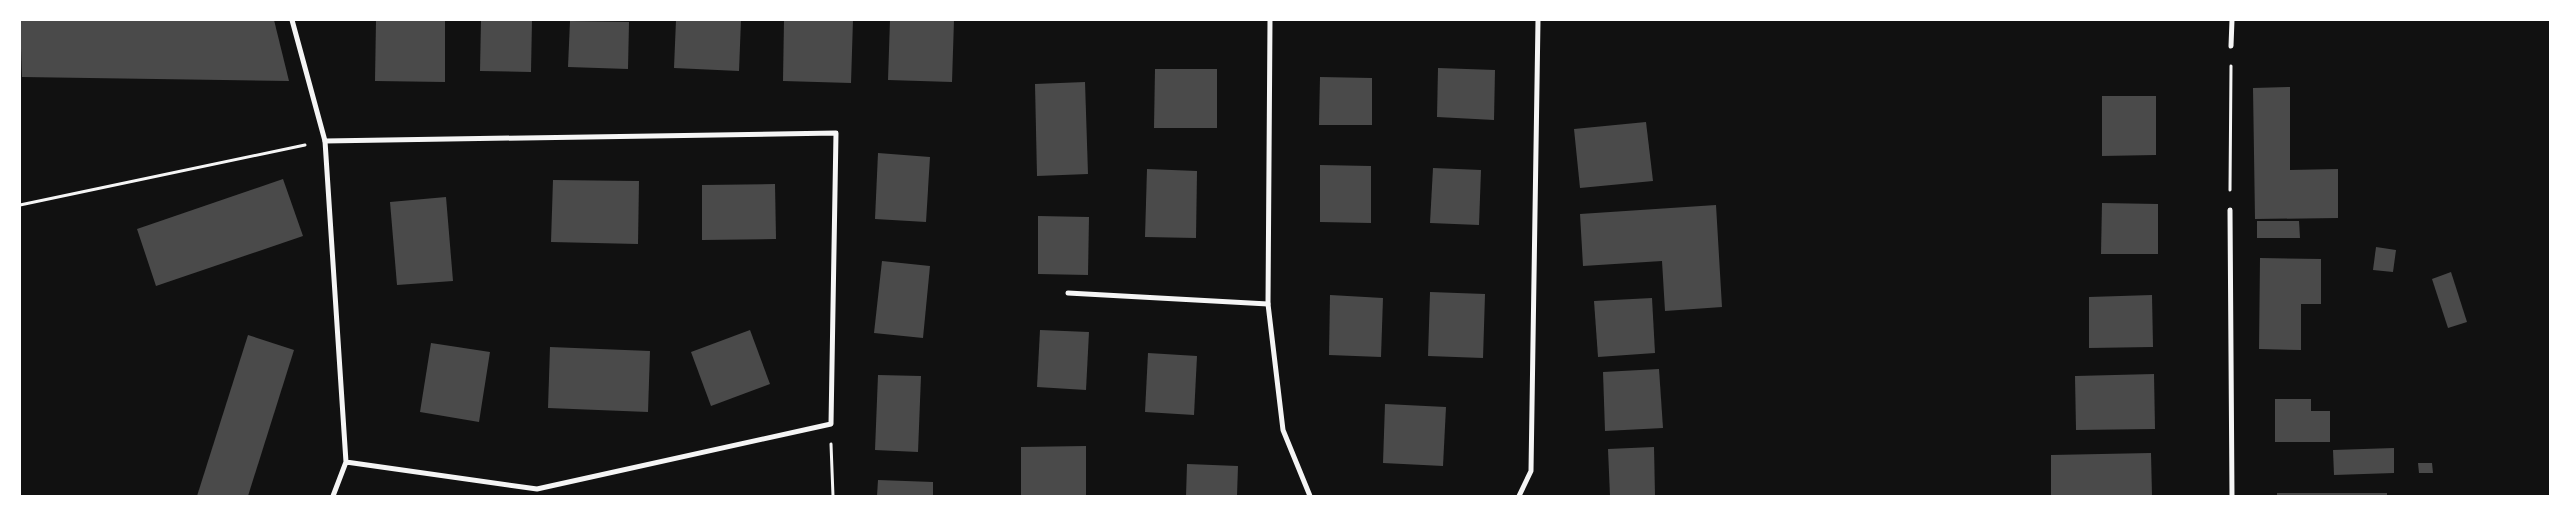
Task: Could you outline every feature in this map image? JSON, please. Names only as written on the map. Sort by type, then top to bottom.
[{"type":"street","points":[[292,20],[325,141],[346,462],[333,496]]},
{"type":"street","points":[[1270,20],[1268,304],[1282,430],[1310,496]]},
{"type":"street","points":[[1519,496],[1531,470],[1538,20]]},
{"type":"street","points":[[2231,46],[2232,20]]},
{"type":"street","points":[[325,141],[836,133],[831,424],[537,489],[346,462]]},
{"type":"street","points":[[2230,210],[2232,496]]},
{"type":"street","points":[[1068,293],[1268,304]]},
{"type":"path","points":[[2230,210],[2231,46]]},
{"type":"path","points":[[20,205],[325,141]]},
{"type":"path","points":[[831,424],[833,496]]},
{"type":"building","points":[[20,20],[274,20],[289,81],[22,77]]},
{"type":"building","points":[[376,20],[445,20],[445,82],[375,81]]},
{"type":"building","points":[[481,20],[532,20],[531,72],[480,71]]},
{"type":"building","points":[[676,20],[741,20],[739,71],[674,68]]},
{"type":"building","points":[[784,20],[853,20],[851,83],[783,81]]},
{"type":"building","points":[[890,20],[954,20],[952,82],[888,80]]},
{"type":"building","points":[[570,21],[629,22],[628,69],[568,67]]},
{"type":"building","points":[[1438,68],[1495,70],[1494,120],[1437,117]]},
{"type":"building","points":[[1155,69],[1217,69],[1217,128],[1154,128]]},
{"type":"building","points":[[1320,77],[1372,78],[1372,125],[1319,125]]},
{"type":"building","points":[[1085,82],[1088,174],[1037,176],[1035,84]]},
{"type":"building","points":[[2290,87],[2290,170],[2338,169],[2338,218],[2255,219],[2253,88]]},
{"type":"building","points":[[2102,96],[2156,96],[2156,155],[2102,156]]},
{"type":"building","points":[[1646,122],[1653,181],[1580,188],[1574,129]]},
{"type":"building","points":[[878,153],[930,157],[926,222],[875,219]]},
{"type":"building","points":[[1320,165],[1371,166],[1371,223],[1320,222]]},
{"type":"building","points":[[1433,168],[1481,170],[1479,225],[1430,223]]},
{"type":"building","points":[[1147,169],[1197,171],[1196,238],[1145,237]]},
{"type":"building","points":[[283,179],[303,236],[156,286],[137,229]]},
{"type":"building","points":[[553,180],[639,181],[638,244],[551,242]]},
{"type":"building","points":[[775,184],[776,239],[702,240],[702,185]]},
{"type":"building","points":[[446,197],[453,281],[397,285],[390,202]]},
{"type":"building","points":[[2102,203],[2158,204],[2158,254],[2101,254]]},
{"type":"building","points":[[1716,205],[1722,307],[1665,311],[1662,261],[1583,266],[1580,214]]},
{"type":"building","points":[[1038,216],[1089,217],[1088,275],[1038,274]]},
{"type":"building","points":[[2257,221],[2299,221],[2300,238],[2257,238]]},
{"type":"building","points":[[2376,247],[2396,250],[2393,272],[2373,270]]},
{"type":"building","points":[[2260,258],[2321,259],[2321,304],[2301,304],[2301,350],[2259,349]]},
{"type":"building","points":[[882,261],[930,266],[923,338],[874,333]]},
{"type":"building","points":[[2451,272],[2467,322],[2448,328],[2432,279]]},
{"type":"building","points":[[1430,292],[1485,294],[1483,358],[1428,356]]},
{"type":"building","points":[[1330,295],[1383,298],[1381,357],[1329,355]]},
{"type":"building","points":[[2152,295],[2153,347],[2089,348],[2089,297]]},
{"type":"building","points":[[1652,298],[1655,353],[1598,357],[1594,301]]},
{"type":"building","points":[[750,330],[770,384],[711,406],[691,352]]},
{"type":"building","points":[[1040,330],[1089,332],[1086,390],[1037,387]]},
{"type":"building","points":[[248,335],[294,350],[248,496],[197,496]]},
{"type":"building","points":[[431,343],[490,352],[479,422],[420,412]]},
{"type":"building","points":[[550,347],[650,351],[648,412],[548,408]]},
{"type":"building","points":[[1148,353],[1197,356],[1194,415],[1145,412]]},
{"type":"building","points":[[1659,369],[1663,428],[1605,431],[1603,372]]},
{"type":"building","points":[[2154,374],[2155,429],[2076,430],[2075,376]]},
{"type":"building","points":[[878,375],[921,376],[918,452],[875,450]]},
{"type":"building","points":[[2275,399],[2311,399],[2311,411],[2330,411],[2330,442],[2275,442]]},
{"type":"building","points":[[1385,404],[1446,407],[1443,466],[1383,463]]},
{"type":"building","points":[[1086,446],[1086,496],[1021,496],[1021,447]]},
{"type":"building","points":[[1654,447],[1655,496],[1610,496],[1608,449]]},
{"type":"building","points":[[2394,448],[2394,473],[2334,475],[2333,450]]},
{"type":"building","points":[[2151,453],[2152,496],[2051,496],[2051,455]]},
{"type":"building","points":[[2418,463],[2432,463],[2433,473],[2419,473]]},
{"type":"building","points":[[1187,464],[1238,466],[1237,496],[1186,496]]},
{"type":"building","points":[[878,480],[933,482],[933,496],[877,496]]},
{"type":"building","points":[[2277,493],[2387,493],[2387,496],[2277,496]]}]
